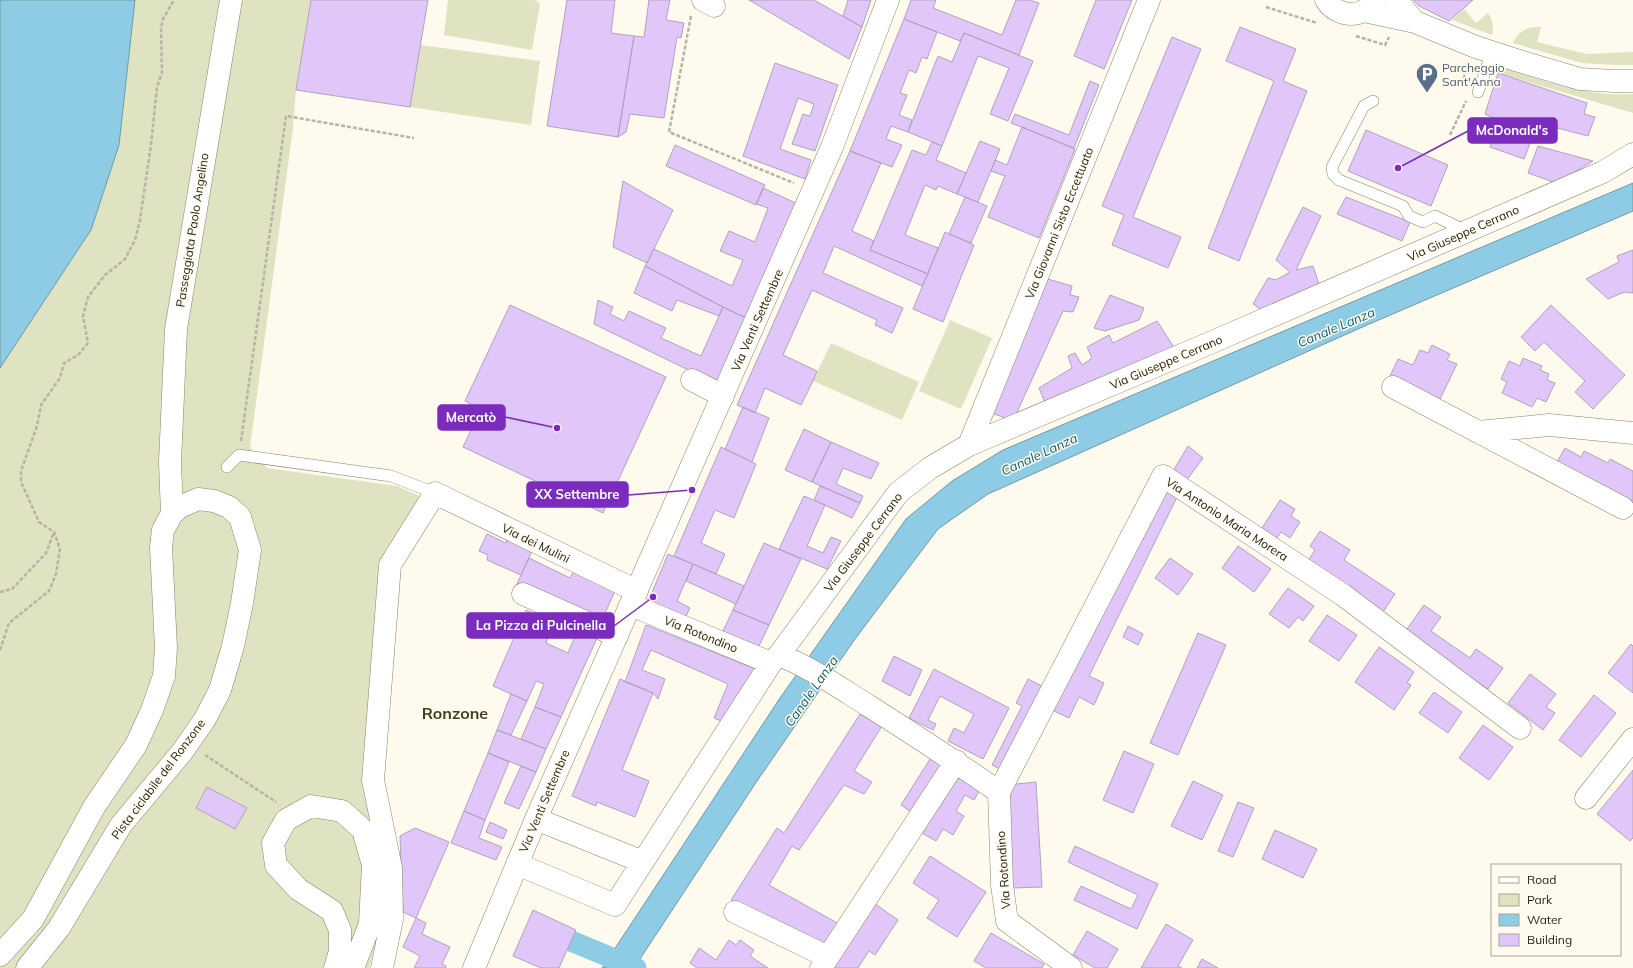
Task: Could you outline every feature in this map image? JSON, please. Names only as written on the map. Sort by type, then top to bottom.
[{"type":"street","name":"Passeggiata Paolo Angelino","points":[[172,514],[170,462],[176,329],[231,0]]},
{"type":"street","name":"Via Venti Settembre","points":[[474,968],[536,819],[814,191],[888,0]]},
{"type":"street","name":"Via Giovanni Sisto Eccettuato","points":[[969,445],[1149,0]]},
{"type":"street","points":[[1326,0],[1329,6],[1346,14],[1355,14],[1370,6],[1492,52],[1580,79],[1633,81]]},
{"type":"street","points":[[1396,0],[1414,22]]},
{"type":"street","name":"Via Giuseppe Cerrano","points":[[517,864],[615,905],[781,659],[898,493],[930,468],[969,445],[1224,337],[1603,172],[1633,154]]},
{"type":"street","points":[[692,380],[723,396]]},
{"type":"street","points":[[1393,387],[1623,508]]},
{"type":"street","points":[[1478,432],[1549,425],[1633,433]]},
{"type":"street","name":"Via Antonio Maria Morera","points":[[999,792],[1163,476],[1343,595],[1520,728]]},
{"type":"street","points":[[382,968],[392,919],[391,868],[373,780],[390,565],[435,493]]},
{"type":"street","name":"Via dei Mulini","points":[[435,493],[634,598]]},
{"type":"street","name":"Pista ciclabile del Ronzone","points":[[0,955],[33,919],[94,807],[136,745],[152,710],[164,676],[166,648],[161,547],[163,530],[172,514],[180,507],[198,499],[214,501],[229,507],[240,517],[250,550],[242,603],[233,646],[220,690],[205,719],[187,744],[121,825],[59,928],[27,968]]},
{"type":"street","points":[[523,594],[617,636]]},
{"type":"street","name":"Via Rotondino","points":[[634,598],[781,659],[859,700],[956,761],[999,792],[1002,885],[1007,922],[1071,968]]},
{"type":"street","points":[[1586,798],[1633,739]]},
{"type":"street","points":[[735,912],[824,962],[956,761]]},
{"type":"street","points":[[335,968],[340,951],[340,930],[332,911],[298,889],[276,865],[273,843],[286,820],[311,806],[342,811],[363,830],[373,865],[370,924],[353,968]]},
{"type":"street","points":[[536,819],[643,862]]},
{"type":"lane","points":[[1478,92],[1492,52]]},
{"type":"lane","points":[[1373,101],[1364,106],[1332,167],[1333,174],[1340,180],[1403,206],[1408,216],[1423,222],[1435,216],[1466,231]]},
{"type":"lane","points":[[227,467],[239,455],[391,476],[435,493]]},
{"type":"path","points":[[0,650],[9,623],[49,591],[56,574],[60,549],[54,532],[39,522],[21,482],[21,471],[37,426],[41,405],[60,378],[64,363],[78,354],[88,343],[83,316],[88,298],[105,275],[125,259],[135,240],[140,220],[151,145],[157,87],[162,73],[161,28],[163,19],[174,0]]},
{"type":"path","points":[[703,7],[669,132],[814,191]]},
{"type":"path","points":[[239,455],[286,116],[414,138]]},
{"type":"path","points":[[0,592],[12,589],[46,554],[54,532]]},
{"type":"path","points":[[187,744],[294,815]]},
{"type":"green space","points":[[0,0],[311,0],[296,90],[293,128],[250,447],[267,468],[397,486],[433,502],[387,561],[372,766],[385,910],[369,968],[0,968]]},
{"type":"green space","points":[[448,0],[535,0],[540,4],[532,50],[444,35]]},
{"type":"green space","points":[[1464,9],[1476,23],[1488,13],[1493,24],[1492,35],[1452,20]]},
{"type":"green space","points":[[1541,27],[1537,42],[1587,54],[1633,52],[1633,65],[1582,63],[1513,43],[1522,31],[1528,28]]},
{"type":"green space","points":[[420,45],[540,61],[531,125],[410,107]]},
{"type":"green space","points":[[1507,69],[1569,88],[1601,93],[1633,94],[1633,113],[1498,73]]},
{"type":"green space","points":[[950,320],[992,338],[961,409],[919,391]]},
{"type":"green space","points":[[831,343],[919,382],[902,420],[813,381]]},
{"type":"water","points":[[0,0],[135,0],[119,145],[91,230],[0,368]]},
{"type":"water","name":"Canale Lanza","points":[[1633,183],[1633,211],[1367,325],[988,494],[938,529],[855,639],[757,781],[634,968],[602,968],[780,698],[906,519],[952,481],[1003,450]]},
{"type":"building","points":[[311,0],[428,0],[410,107],[296,90]]},
{"type":"building","points":[[567,0],[615,0],[611,33],[634,36],[618,137],[547,126]]},
{"type":"building","points":[[649,0],[670,0],[666,20],[684,23],[681,38],[677,37],[664,118],[630,114],[626,132],[618,137],[634,36],[644,37]]},
{"type":"building","points":[[749,0],[814,0],[862,27],[849,59]]},
{"type":"building","points":[[848,0],[871,0],[862,27],[843,16]]},
{"type":"building","points":[[911,0],[936,0],[933,8],[1002,35],[1016,0],[1030,0],[1039,3],[1019,55],[964,33],[960,41],[904,19]]},
{"type":"building","points":[[1096,0],[1132,0],[1104,69],[1074,56]]},
{"type":"building","points":[[1413,0],[1473,0],[1449,21],[1419,6]]},
{"type":"building","points":[[904,19],[937,32],[927,59],[922,57],[916,73],[909,70],[900,93],[907,95],[899,115],[912,120],[908,132],[891,126],[886,139],[902,145],[892,167],[850,151]]},
{"type":"building","points":[[1240,27],[1296,49],[1283,81],[1307,91],[1239,261],[1208,248],[1274,81],[1226,61]]},
{"type":"building","points":[[964,33],[1033,61],[1008,121],[990,114],[1009,68],[978,56],[942,146],[908,132],[938,56],[952,62]]},
{"type":"building","points":[[1172,37],[1201,49],[1133,217],[1181,237],[1168,268],[1112,245],[1124,215],[1102,206]]},
{"type":"building","points":[[775,63],[838,85],[815,151],[792,144],[803,114],[810,116],[814,104],[798,98],[780,149],[811,160],[805,179],[743,156]]},
{"type":"building","points":[[1498,73],[1587,103],[1584,114],[1595,117],[1588,136],[1538,123],[1524,159],[1490,147],[1498,120],[1485,114]]},
{"type":"building","points":[[1090,81],[1099,85],[1074,148],[1011,123],[1015,114],[1069,135]]},
{"type":"building","points":[[1022,127],[1075,149],[1039,238],[988,217],[1005,176],[991,171],[995,160],[1007,165]]},
{"type":"building","points":[[1366,130],[1448,165],[1431,206],[1348,171]]},
{"type":"building","points":[[980,141],[1000,149],[978,202],[957,194]]},
{"type":"building","points":[[932,142],[942,146],[936,160],[966,173],[957,194],[938,186],[936,190],[925,185],[905,235],[938,248],[928,274],[870,250],[912,150],[926,155]]},
{"type":"building","points":[[675,145],[765,185],[756,205],[666,166]]},
{"type":"building","points":[[1538,146],[1593,161],[1556,183],[1528,173]]},
{"type":"building","points":[[850,151],[881,163],[852,231],[874,241],[870,250],[928,274],[922,286],[834,246],[823,273],[903,308],[892,333],[875,325],[877,320],[812,290],[783,355],[817,371],[813,381],[801,405],[765,388],[755,413],[737,405]]},
{"type":"building","points":[[623,181],[673,210],[647,263],[613,247]]},
{"type":"building","points":[[763,188],[798,204],[746,318],[645,266],[654,249],[732,286],[743,260],[720,251],[729,231],[755,242],[768,208],[756,204]]},
{"type":"building","points":[[965,197],[987,206],[971,243],[949,234]]},
{"type":"building","points":[[1346,197],[1410,222],[1402,241],[1337,214]]},
{"type":"building","points":[[1303,207],[1321,216],[1296,270],[1313,266],[1321,290],[1267,314],[1253,304],[1268,278],[1276,280],[1290,272],[1276,260]]},
{"type":"building","points":[[945,232],[974,245],[943,322],[913,309]]},
{"type":"building","points":[[1633,250],[1633,293],[1624,292],[1608,299],[1586,279],[1619,262],[1617,256]]},
{"type":"building","points":[[645,266],[723,307],[719,316],[677,300],[672,311],[634,293]]},
{"type":"building","points":[[1048,279],[1072,286],[1070,295],[1079,297],[1073,312],[1063,311],[1013,421],[992,413]]},
{"type":"building","points":[[1110,295],[1144,308],[1139,320],[1105,331],[1094,328]]},
{"type":"building","points":[[598,300],[613,307],[610,314],[624,321],[629,311],[666,328],[661,338],[701,356],[723,307],[746,318],[717,384],[594,324]]},
{"type":"building","points":[[510,305],[666,377],[603,513],[463,447],[481,409],[465,401]]},
{"type":"building","points":[[1551,305],[1625,375],[1593,409],[1575,392],[1585,381],[1544,342],[1535,351],[1521,337]]},
{"type":"building","points":[[1157,321],[1175,349],[1045,403],[1039,388],[1072,368],[1068,356],[1075,353],[1082,365],[1092,358],[1087,347],[1109,335],[1113,343]]},
{"type":"building","points":[[1432,345],[1450,354],[1447,360],[1457,364],[1440,399],[1390,376],[1398,359],[1413,365],[1420,350],[1428,353]]},
{"type":"building","points":[[1523,358],[1542,366],[1540,370],[1549,374],[1547,380],[1555,383],[1546,402],[1537,398],[1532,407],[1502,393],[1507,382],[1501,379],[1509,361],[1520,366]]},
{"type":"building","points":[[743,407],[769,418],[752,462],[725,449]]},
{"type":"building","points":[[804,429],[831,442],[812,482],[785,470]]},
{"type":"building","points":[[831,442],[879,463],[871,479],[843,468],[836,484],[863,496],[860,503],[812,482]]},
{"type":"building","points":[[1188,446],[1203,458],[1186,481],[1173,471]]},
{"type":"building","points":[[721,447],[756,464],[734,518],[715,510],[701,543],[725,554],[716,574],[674,556]]},
{"type":"building","points":[[1565,448],[1581,457],[1584,451],[1608,463],[1610,459],[1633,471],[1633,501],[1557,462]]},
{"type":"building","points":[[820,486],[860,503],[852,518],[814,500]]},
{"type":"building","points":[[1161,486],[1178,495],[1089,676],[1104,683],[1094,705],[1079,697],[1069,718],[1050,709]]},
{"type":"building","points":[[804,496],[825,505],[807,546],[823,553],[831,537],[841,541],[827,569],[779,549]]},
{"type":"building","points":[[1280,500],[1295,509],[1291,516],[1300,522],[1290,538],[1281,532],[1277,538],[1262,528]]},
{"type":"building","points":[[1320,531],[1350,550],[1344,560],[1395,594],[1381,615],[1306,564],[1315,550],[1310,546]]},
{"type":"building","points":[[487,534],[506,543],[507,540],[532,551],[521,575],[487,560],[488,555],[479,551]]},
{"type":"building","points":[[764,543],[801,559],[769,625],[733,610]]},
{"type":"building","points":[[1238,546],[1271,569],[1254,592],[1222,568]]},
{"type":"building","points":[[668,554],[693,564],[677,601],[690,608],[685,618],[648,602]]},
{"type":"building","points":[[529,558],[570,578],[574,571],[615,591],[601,622],[516,586]]},
{"type":"building","points":[[1170,558],[1193,574],[1178,595],[1155,578]]},
{"type":"building","points":[[693,564],[744,586],[736,604],[686,581]]},
{"type":"building","points":[[1288,588],[1314,606],[1303,621],[1298,617],[1289,628],[1269,614]]},
{"type":"building","points":[[1424,605],[1441,617],[1431,631],[1470,658],[1476,649],[1503,668],[1488,689],[1405,632]]},
{"type":"building","points":[[526,610],[554,623],[546,643],[568,653],[579,627],[598,636],[561,717],[535,707],[544,684],[536,681],[527,701],[493,686]]},
{"type":"building","points":[[733,610],[769,625],[758,648],[722,633]]},
{"type":"building","points":[[1327,615],[1357,635],[1339,661],[1309,641]]},
{"type":"building","points":[[646,625],[758,670],[724,722],[714,718],[728,684],[651,650],[642,670],[665,679],[658,699],[653,693],[625,682]]},
{"type":"building","points":[[1128,626],[1143,634],[1138,645],[1123,637]]},
{"type":"building","points":[[1198,633],[1226,645],[1178,755],[1150,743]]},
{"type":"building","points":[[1631,644],[1633,646],[1633,693],[1608,673]]},
{"type":"building","points":[[1379,647],[1414,672],[1407,683],[1411,685],[1394,710],[1355,682]]},
{"type":"building","points":[[894,656],[922,670],[910,696],[882,681]]},
{"type":"building","points":[[934,669],[1009,708],[983,759],[948,741],[954,728],[964,733],[974,714],[940,696],[928,720],[936,724],[933,730],[909,718]]},
{"type":"building","points":[[1530,674],[1556,694],[1546,707],[1555,713],[1543,730],[1508,703]]},
{"type":"building","points":[[620,679],[653,693],[622,770],[649,781],[635,817],[597,802],[596,806],[572,796]]},
{"type":"building","points":[[1028,679],[1042,686],[1004,771],[992,765],[1022,706],[1016,703]]},
{"type":"building","points":[[1434,692],[1462,712],[1448,733],[1419,713]]},
{"type":"building","points":[[511,694],[527,701],[511,735],[497,730]]},
{"type":"building","points":[[1594,695],[1616,713],[1581,757],[1559,740]]},
{"type":"building","points":[[535,707],[561,717],[546,749],[521,739]]},
{"type":"building","points":[[860,714],[882,726],[854,771],[872,782],[864,794],[844,785],[799,850],[792,846],[769,885],[839,924],[823,949],[731,900],[777,828],[784,833]]},
{"type":"building","points":[[1483,725],[1513,747],[1489,780],[1459,758]]},
{"type":"building","points":[[497,730],[546,749],[536,772],[488,753]]},
{"type":"building","points":[[1124,751],[1154,764],[1133,813],[1103,800]]},
{"type":"building","points":[[488,753],[509,762],[485,820],[464,811]]},
{"type":"building","points":[[932,756],[946,764],[914,814],[901,805]]},
{"type":"building","points":[[521,766],[536,772],[519,809],[504,803]]},
{"type":"building","points":[[1633,770],[1633,838],[1630,841],[1597,814]]},
{"type":"building","points":[[958,771],[982,786],[974,800],[965,795],[956,811],[964,816],[953,835],[943,829],[936,841],[922,833]]},
{"type":"building","points":[[1193,781],[1223,795],[1202,840],[1171,826]]},
{"type":"building","points":[[1036,782],[1042,887],[1013,888],[1007,785]]},
{"type":"building","points":[[207,787],[247,808],[235,829],[196,808]]},
{"type":"building","points":[[1238,802],[1254,808],[1233,857],[1218,851]]},
{"type":"building","points":[[464,811],[485,820],[479,838],[502,847],[496,860],[451,843]]},
{"type":"building","points":[[490,822],[507,830],[503,839],[486,832]]},
{"type":"building","points":[[415,828],[449,842],[416,918],[403,912],[400,836]]},
{"type":"building","points":[[1275,830],[1317,849],[1303,878],[1262,859]]},
{"type":"building","points":[[1075,846],[1158,884],[1137,929],[1074,900],[1081,886],[1131,909],[1138,895],[1068,862]]},
{"type":"building","points":[[930,856],[986,892],[957,937],[927,918],[939,900],[913,883]]},
{"type":"building","points":[[871,901],[898,920],[875,955],[869,951],[858,968],[827,968]]},
{"type":"building","points":[[533,910],[576,930],[559,968],[541,968],[513,956]]},
{"type":"building","points":[[416,918],[426,923],[422,934],[450,947],[442,964],[446,966],[446,968],[414,968],[420,956],[403,947]]},
{"type":"building","points":[[1166,924],[1193,940],[1178,966],[1182,968],[1141,968]]},
{"type":"building","points":[[1087,931],[1118,949],[1107,968],[1095,968],[1073,955]]},
{"type":"building","points":[[991,933],[1044,964],[1042,968],[986,968],[974,961]]},
{"type":"building","points":[[729,940],[736,945],[740,940],[754,950],[750,956],[768,968],[697,968],[690,963],[699,948],[716,960]]},
{"type":"building","points":[[1202,959],[1218,968],[1197,968]]},
{"type":"waterway","points":[[571,941],[636,968]]},
{"type":"place","name":"Parcheggio Sant'Anna","points":[[1427,94]]},
{"type":"place","name":"McDonald's","points":[[1398,168]]},
{"type":"place","name":"Mercatò","points":[[557,428]]},
{"type":"place","name":"XX Settembre","points":[[692,490]]},
{"type":"place","name":"La Pizza di Pulcinella","points":[[653,597]]},
{"type":"district","name":"Ronzone","points":[[455,713]]}]
